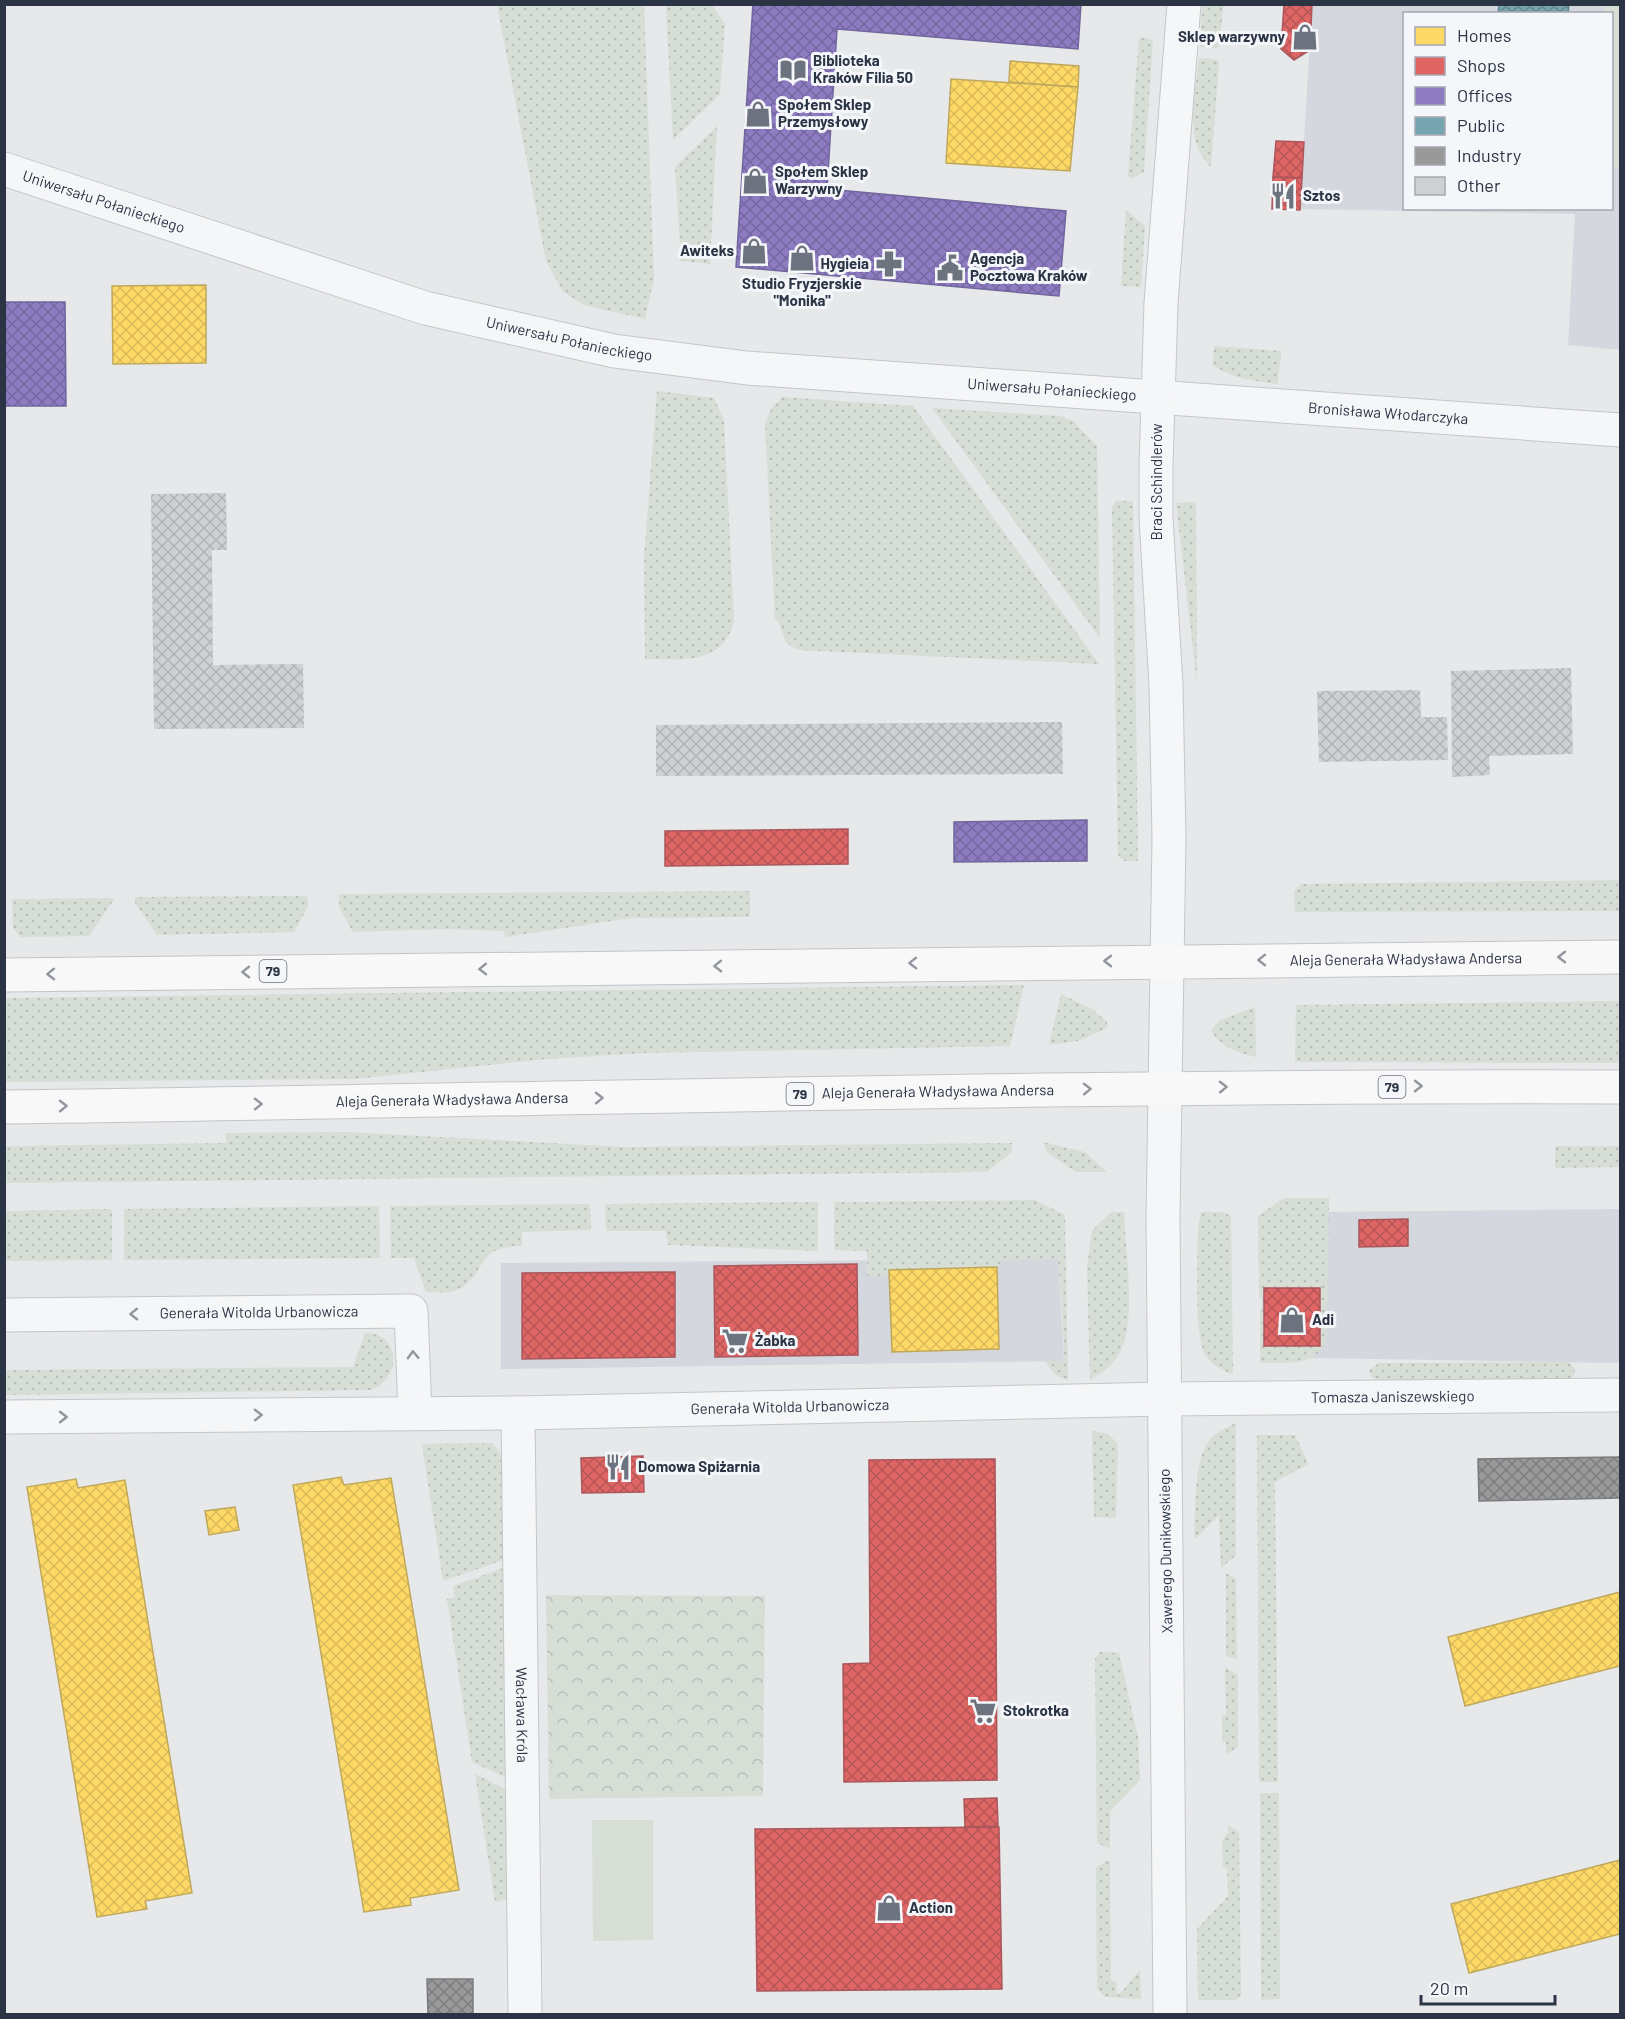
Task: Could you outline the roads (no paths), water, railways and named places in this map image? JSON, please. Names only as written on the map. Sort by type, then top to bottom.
[{"type":"main road","name":"Aleja Generała Władysława Andersa","points":[[4,975],[1620,957]]},
{"type":"main road","name":"Aleja Generała Władysława Andersa","points":[[4,1107],[1164,1088],[1620,1087]]},
{"type":"street","name":"Braci Schindlerów","points":[[1164,1088],[1168,826],[1166,685],[1155,518],[1157,396],[1165,252],[1184,4]]},
{"type":"street","name":"Uniwersału Połanieckiego","points":[[4,169],[425,308],[614,351],[747,368],[1157,396]]},
{"type":"street","name":"Bronisława Włodarczyka","points":[[1157,396],[1620,430]]},
{"type":"street","name":"Xawerego Dunikowskiego","points":[[1164,1088],[1164,1399],[1170,2014]]},
{"type":"street","name":"Generała Witolda Urbanowicza","points":[[4,1315],[411,1311],[415,1413]]},
{"type":"street","name":"Tomasza Janiszewskiego","points":[[1164,1399],[1620,1395]]},
{"type":"street","name":"Generała Witolda Urbanowicza","points":[[4,1417],[518,1413],[1164,1399]]},
{"type":"street","name":"Wacława Króla","points":[[518,1413],[525,2014]]},
{"type":"place","name":"Sklep warzywny","points":[[1305,37]]},
{"type":"place","name":"Biblioteka Kraków Filia 50","points":[[793,70]]},
{"type":"place","name":"Społem Sklep Przemysłowy","points":[[758,114]]},
{"type":"place","name":"Społem Sklep Warzywny","points":[[755,181]]},
{"type":"place","name":"Sztos","points":[[1283,196]]},
{"type":"place","name":"Awiteks","points":[[754,251]]},
{"type":"place","name":"Studio Fryzjerskie \"Monika\"","points":[[802,258]]},
{"type":"place","name":"Hygieia","points":[[889,264]]},
{"type":"place","name":"Agencja Pocztowa Kraków","points":[[950,268]]},
{"type":"place","name":"Adi","points":[[1292,1320]]},
{"type":"place","name":"Żabka","points":[[735,1341]]},
{"type":"place","name":"Domowa Spiżarnia","points":[[618,1467]]},
{"type":"place","name":"Stokrotka","points":[[983,1711]]},
{"type":"place","name":"Action","points":[[889,1908]]}]
